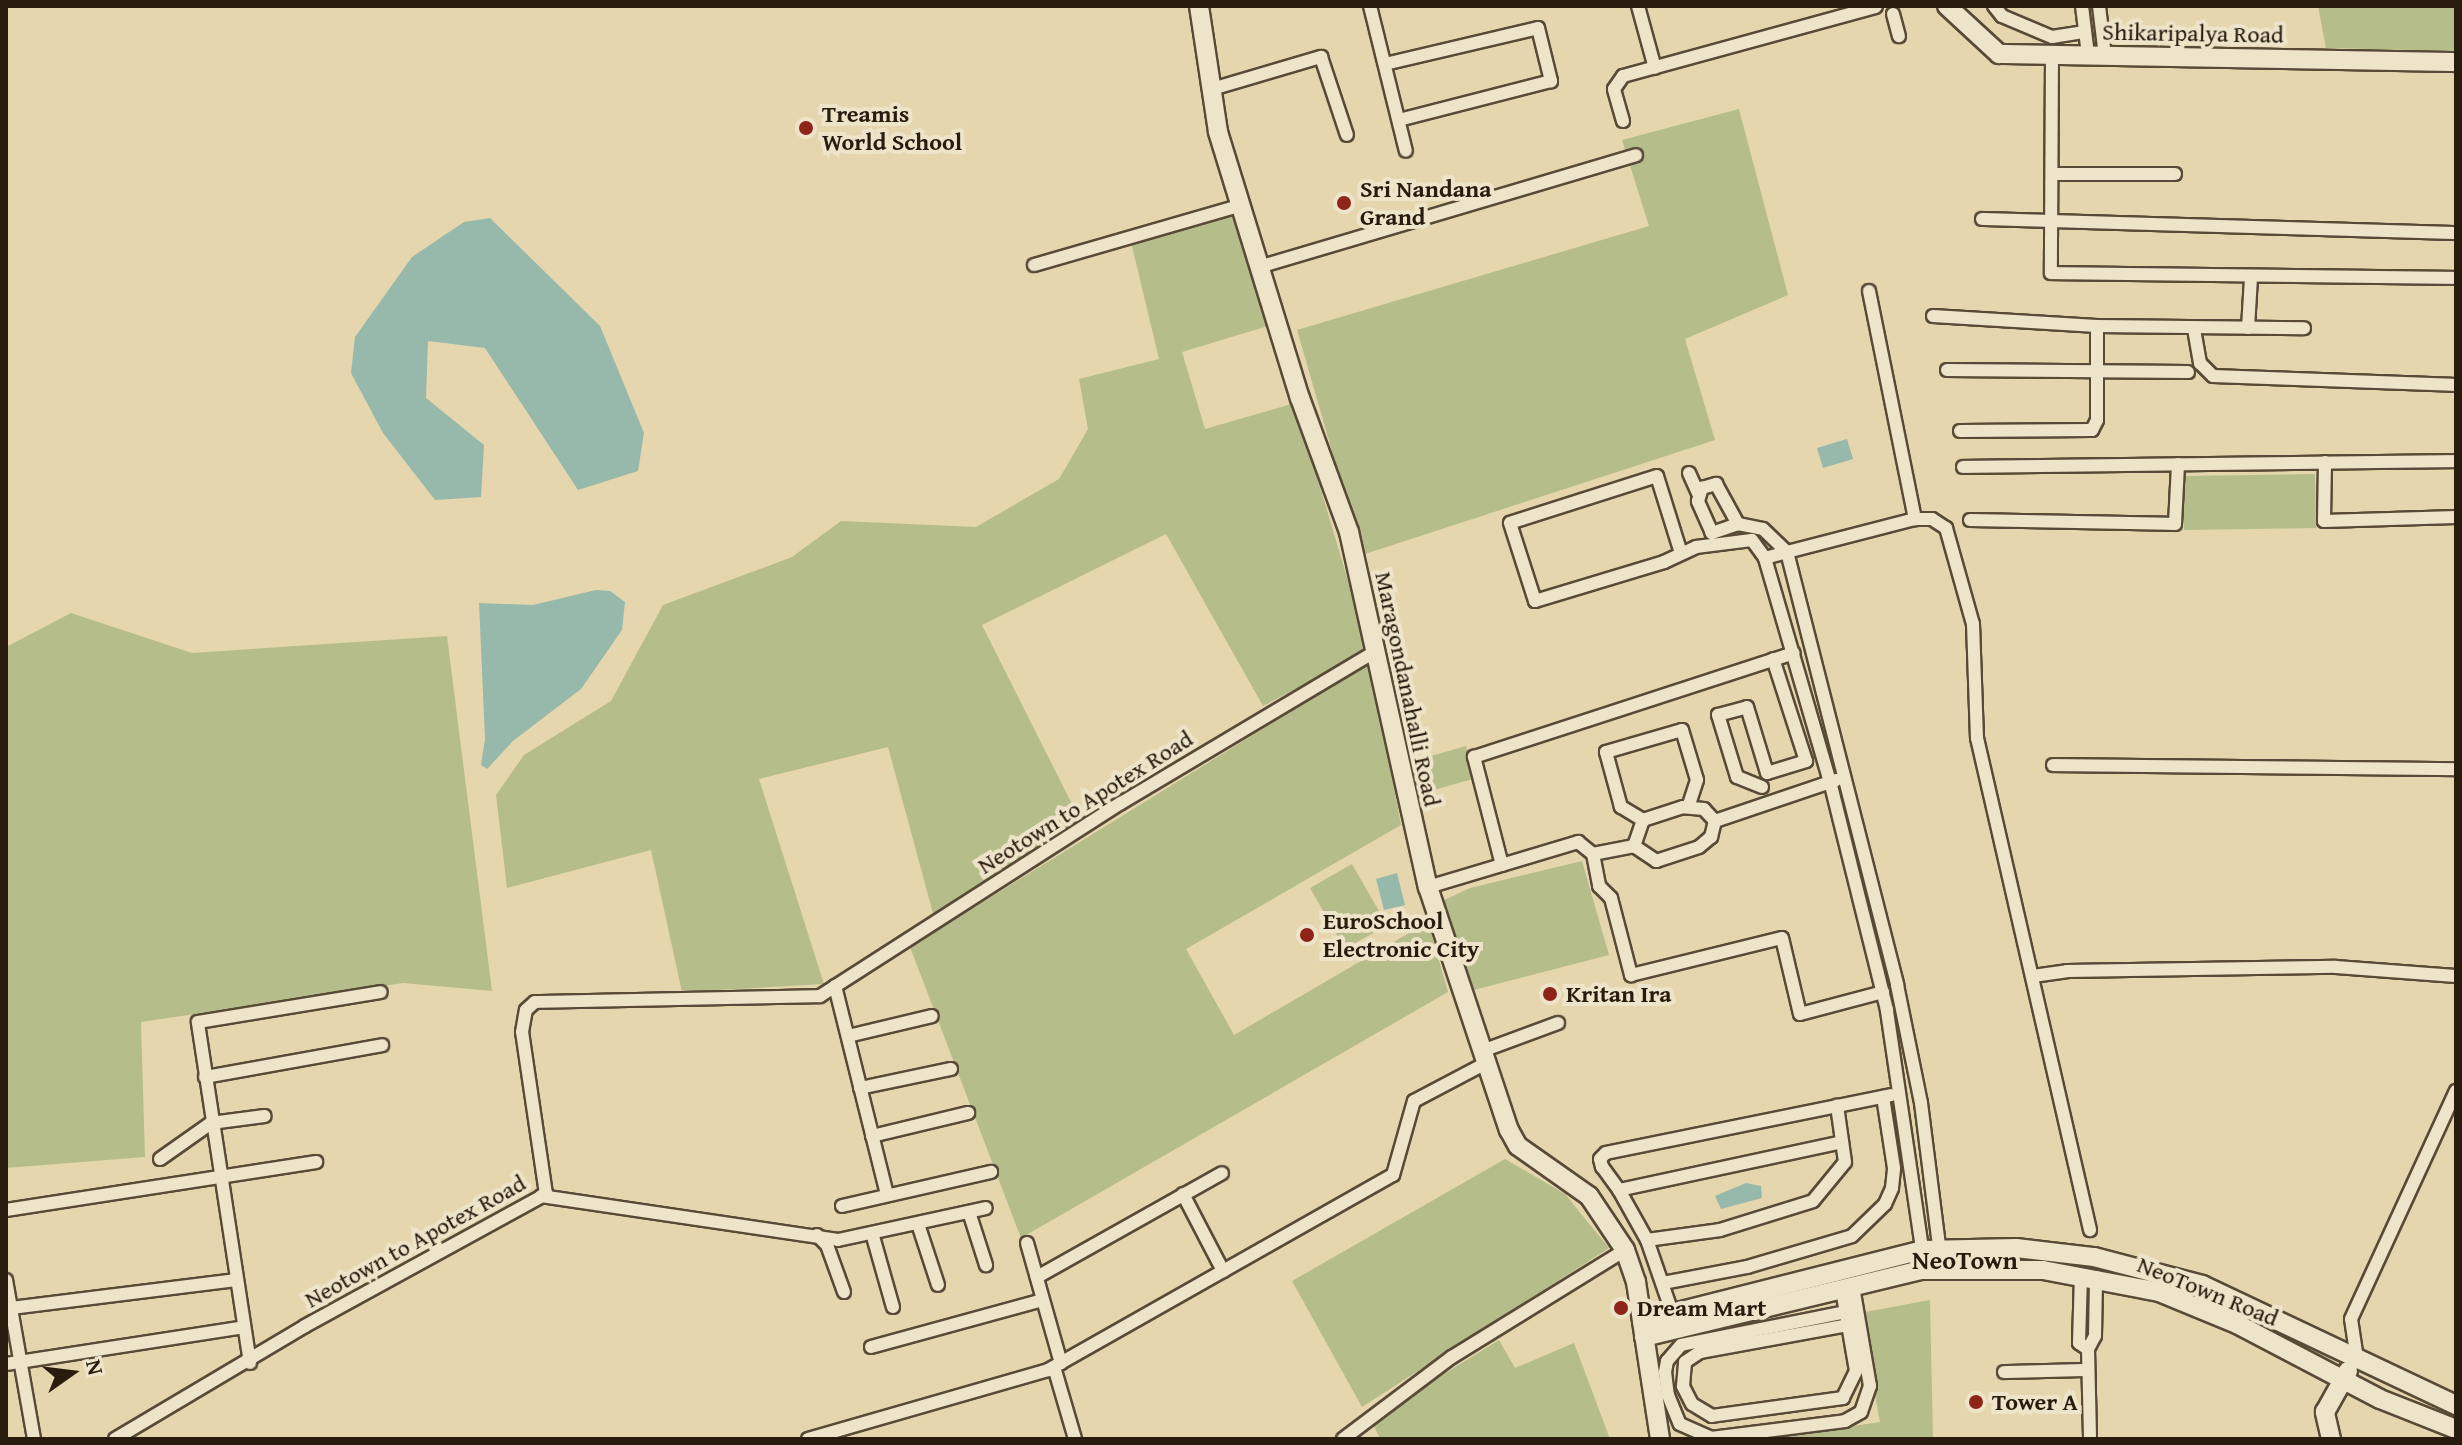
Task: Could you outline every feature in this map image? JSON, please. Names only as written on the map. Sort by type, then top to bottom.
[{"type":"street","name":"Maragondanahalli Road","points":[[1199,6],[1218,132],[1262,266],[1300,398],[1349,532],[1378,650],[1428,887],[1484,1057],[1518,1146],[1589,1196],[1625,1250],[1643,1329],[1660,1439]]},
{"type":"street","points":[[1370,6],[1406,151]]},
{"type":"street","points":[[1638,6],[1655,68]]},
{"type":"street","points":[[1623,121],[1614,89],[1617,81],[1655,68],[1876,6],[1881,13],[1896,10],[1899,36]]},
{"type":"street","name":"Shikaripalya Road","points":[[1947,6],[1999,54],[2456,62]]},
{"type":"street","points":[[1994,6],[2002,16],[2052,37],[2083,34]]},
{"type":"street","points":[[2082,6],[2083,34],[2091,55]]},
{"type":"street","points":[[2091,55],[2099,6]]},
{"type":"street","points":[[1385,64],[1538,28],[1551,81],[1399,120]]},
{"type":"street","points":[[2052,55],[2053,174],[2048,266],[2054,275],[2456,278]]},
{"type":"street","points":[[1212,89],[1321,57],[1347,135]]},
{"type":"street","points":[[1262,266],[1636,155]]},
{"type":"street","points":[[2053,174],[2175,174]]},
{"type":"street","points":[[1034,265],[1242,205]]},
{"type":"street","points":[[1982,219],[2456,233]]},
{"type":"street","points":[[2248,328],[2251,277]]},
{"type":"street","points":[[1869,291],[1915,519]]},
{"type":"street","points":[[1933,316],[2097,326],[2304,328]]},
{"type":"street","points":[[1960,431],[2092,430],[2097,326]]},
{"type":"street","points":[[2194,329],[2202,369],[2213,376],[2456,385]]},
{"type":"street","points":[[1947,370],[2188,372]]},
{"type":"street","points":[[1963,467],[2456,461]]},
{"type":"street","points":[[2325,462],[2324,521],[2456,517]]},
{"type":"street","points":[[1970,520],[2175,524],[2178,464]]},
{"type":"street","points":[[1689,473],[1699,495],[1708,531],[1720,533],[1738,524],[1763,529],[1787,552],[1846,777],[1921,1103],[1932,1248],[1922,1270]]},
{"type":"street","points":[[1663,1283],[1747,1267],[1852,1236],[1885,1204],[1892,1188],[1894,1168],[1883,992],[1830,782],[1765,558],[1752,540],[1680,550],[1664,562],[1535,601],[1510,523],[1657,476],[1680,550]]},
{"type":"street","points":[[1699,495],[1710,484],[1720,486],[1738,524]]},
{"type":"street","points":[[1765,558],[1915,519],[1932,519],[1946,528],[1973,624],[1977,738],[2090,1230]]},
{"type":"street","name":"Neotown to Apotex Road","points":[[115,1439],[250,1363],[305,1326],[544,1195],[522,1032],[526,1010],[535,1002],[820,996],[1121,803],[1378,650]]},
{"type":"street","points":[[1502,865],[1474,757],[1794,653]]},
{"type":"street","points":[[1767,773],[1806,761],[1773,659]]},
{"type":"street","points":[[1762,787],[1737,777],[1718,715],[1747,707],[1767,773],[1762,787],[1766,805]]},
{"type":"street","points":[[1689,805],[1697,780],[1682,730],[1606,752],[1621,807],[1643,820],[1689,805],[1704,809],[1715,821]]},
{"type":"street","points":[[2053,765],[2456,769]]},
{"type":"street","points":[[1715,821],[1846,777]]},
{"type":"street","points":[[1634,846],[1643,820]]},
{"type":"street","points":[[1593,854],[1634,846],[1656,861],[1706,843],[1715,821]]},
{"type":"street","points":[[1428,887],[1578,842],[1593,854],[1599,886],[1611,898],[1631,975],[1782,938],[1800,1014],[1883,992]]},
{"type":"street","points":[[2033,976],[2067,971],[2336,967],[2456,976]]},
{"type":"street","points":[[835,986],[887,1195]]},
{"type":"street","points":[[250,1363],[219,1177],[198,1022],[381,992]]},
{"type":"street","points":[[848,1036],[932,1016]]},
{"type":"street","points":[[808,1439],[1058,1365],[1393,1175],[1414,1101],[1484,1057],[1558,1023]]},
{"type":"street","points":[[205,1077],[382,1045]]},
{"type":"street","points":[[860,1088],[951,1069]]},
{"type":"street","points":[[2331,1439],[2325,1412],[2357,1359],[2351,1319],[2456,1091]]},
{"type":"street","points":[[1891,1096],[1932,1248],[1942,1269]]},
{"type":"street","points":[[1669,1311],[1663,1283],[1647,1240],[1619,1190],[1602,1167],[1606,1153],[1891,1096]]},
{"type":"street","points":[[1647,1240],[1720,1230],[1813,1201],[1845,1162],[1837,1106]]},
{"type":"street","points":[[872,1136],[968,1113]]},
{"type":"street","points":[[160,1159],[211,1123],[265,1116]]},
{"type":"street","points":[[1619,1190],[1842,1142]]},
{"type":"street","points":[[6,1210],[316,1162]]},
{"type":"street","points":[[842,1206],[991,1172]]},
{"type":"street","points":[[1037,1277],[1222,1173]]},
{"type":"street","points":[[1183,1194],[1223,1271]]},
{"type":"street","points":[[544,1195],[838,1240],[986,1208]]},
{"type":"street","points":[[969,1212],[986,1265]]},
{"type":"street","points":[[918,1224],[938,1285]]},
{"type":"street","points":[[872,1233],[893,1307]]},
{"type":"street","points":[[817,1235],[827,1245],[844,1292]]},
{"type":"street","points":[[1027,1243],[1075,1439]]},
{"type":"street","name":"NeoTown Road","points":[[1643,1329],[1669,1311],[1932,1248],[2016,1248],[2134,1265],[2248,1304],[2456,1405]]},
{"type":"street","points":[[1343,1439],[1452,1357],[1625,1250]]},
{"type":"street","name":"NeoTown Road","points":[[1643,1329],[1922,1270],[2088,1276],[2159,1292],[2237,1324],[2343,1379],[2456,1429]]},
{"type":"street","points":[[2088,1276],[2095,1336],[2088,1349],[2090,1439]]},
{"type":"street","points":[[6,1280],[34,1439]]},
{"type":"street","points":[[11,1308],[236,1280]]},
{"type":"street","points":[[1847,1319],[1681,1345],[1667,1361],[1665,1372],[1668,1395],[1680,1424],[1711,1438],[1845,1421],[1861,1412],[1870,1386],[1848,1288]]},
{"type":"street","points":[[1847,1319],[1700,1352],[1685,1362],[1683,1386],[1692,1404],[1712,1416],[1836,1401],[1855,1379],[1847,1319],[1848,1288]]},
{"type":"street","points":[[871,1347],[1043,1300]]},
{"type":"street","points":[[6,1364],[244,1327]]},
{"type":"street","points":[[2004,1372],[2088,1370]]},
{"type":"green space","points":[[2318,6],[2456,6],[2456,51],[2326,48]]},
{"type":"green space","points":[[1739,109],[1788,295],[1685,339],[1715,440],[1362,555],[1297,330],[1649,226],[1622,140]]},
{"type":"green space","points":[[1233,213],[1268,326],[1182,352],[1205,429],[1295,403],[1369,651],[1263,706],[1166,534],[982,625],[1082,824],[934,917],[888,747],[759,779],[824,984],[682,992],[651,850],[507,888],[496,795],[524,755],[611,701],[663,605],[792,557],[841,521],[976,527],[1059,479],[1088,429],[1079,379],[1159,359],[1131,242]]},
{"type":"green space","points":[[2315,474],[2316,528],[2184,530],[2183,476]]},
{"type":"green space","points":[[71,613],[192,653],[447,636],[492,991],[403,983],[141,1022],[145,1157],[6,1168],[6,647]]},
{"type":"green space","points":[[1371,662],[1401,825],[1186,949],[1234,1035],[1428,922],[1448,992],[1021,1238],[910,947]]},
{"type":"green space","points":[[1466,746],[1476,778],[1420,794],[1410,762]]},
{"type":"green space","points":[[1582,861],[1609,955],[1470,991],[1442,901],[1470,888]]},
{"type":"green space","points":[[1352,864],[1387,925],[1345,949],[1310,888]]},
{"type":"green space","points":[[1505,1159],[1565,1194],[1609,1248],[1362,1407],[1292,1281]]},
{"type":"green space","points":[[1930,1300],[1933,1439],[1764,1439],[1880,1422],[1860,1313]]},
{"type":"green space","points":[[1499,1340],[1515,1368],[1574,1343],[1610,1439],[1380,1439],[1371,1419]]},
{"type":"shaded area","points":[[490,218],[600,326],[644,433],[638,471],[578,490],[485,348],[428,341],[426,398],[484,445],[481,497],[435,500],[383,433],[351,373],[355,337],[412,257],[464,222]]},
{"type":"shaded area","points":[[1847,439],[1853,459],[1823,468],[1817,448]]},
{"type":"shaded area","points":[[596,590],[610,591],[625,602],[622,630],[581,689],[513,741],[487,769],[481,765],[485,739],[479,603],[533,605]]},
{"type":"shaded area","points":[[1397,873],[1405,905],[1384,910],[1376,879]]},
{"type":"shaded area","points":[[1746,1183],[1761,1186],[1762,1198],[1721,1209],[1715,1196]]},
{"type":"place","name":"Treamis World School","points":[[806,128]]},
{"type":"place","name":"Sri Nandana Grand","points":[[1344,203]]},
{"type":"place","name":"EuroSchool Electronic City","points":[[1307,935]]},
{"type":"place","name":"Kritan Ira","points":[[1550,994]]},
{"type":"place","name":"Dream Mart","points":[[1621,1308]]},
{"type":"place","name":"Tower A","points":[[1976,1402]]},
{"type":"district","name":"NeoTown","points":[[1965,1260]]}]
